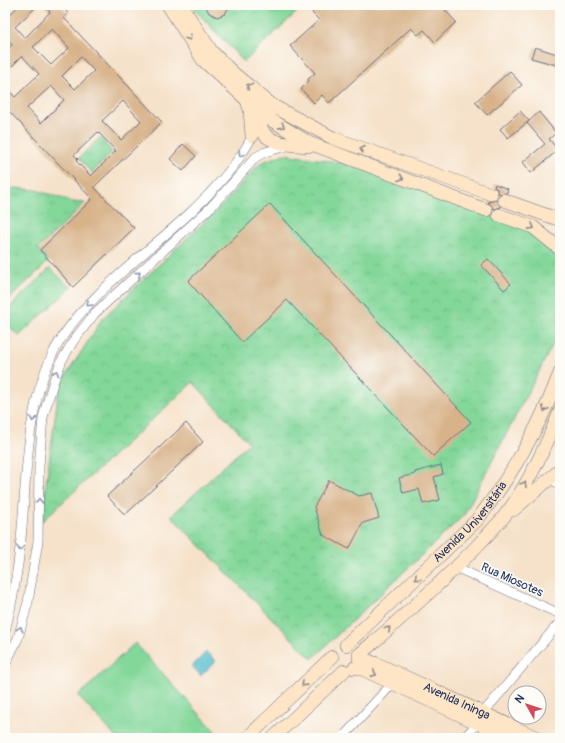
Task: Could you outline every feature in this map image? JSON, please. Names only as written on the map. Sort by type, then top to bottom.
[{"type":"main road","points":[[168,5],[204,60],[247,100],[263,118],[321,148],[486,210]]},
{"type":"main road","points":[[181,5],[212,52],[232,72],[280,110],[333,138],[491,194]]},
{"type":"main road","points":[[247,100],[250,110],[252,136]]},
{"type":"main road","points":[[263,118],[273,110],[280,110]]},
{"type":"main road","points":[[263,118],[263,131],[270,139],[295,145],[321,148]]},
{"type":"main road","points":[[457,199],[463,184]]},
{"type":"main road","points":[[504,200],[560,220]]},
{"type":"main road","points":[[499,215],[534,227],[560,249]]},
{"type":"main road","name":"Avenida Universitária","points":[[332,657],[338,647],[346,645],[476,521],[494,498],[525,451],[559,379]]},
{"type":"main road","name":"Avenida Universitária","points":[[273,738],[455,567],[502,518],[534,469],[560,412]]},
{"type":"main road","points":[[502,518],[555,481],[560,470]]},
{"type":"main road","points":[[476,521],[489,532]]},
{"type":"main road","points":[[247,738],[332,657],[334,665],[354,663],[354,648],[346,645]]},
{"type":"main road","name":"Avenida Ininga","points":[[354,663],[360,668],[396,679],[480,718],[537,738]]},
{"type":"main road","name":"Avenida Ininga","points":[[480,718],[510,738]]},
{"type":"street","points":[[5,631],[17,572],[30,436],[41,388],[52,356],[71,324],[88,305],[191,212],[233,166],[263,118]]},
{"type":"street","points":[[5,665],[18,638],[28,602],[38,542],[39,466],[43,417],[54,380],[62,360],[74,340],[95,313],[211,207],[256,157],[265,152],[295,145]]},
{"type":"street","name":"Rua Miosotes","points":[[455,567],[560,614]]},
{"type":"street","points":[[464,738],[560,622]]},
{"type":"street","points":[[342,738],[396,679]]},
{"type":"green space","points":[[195,5],[304,5],[244,62],[195,10]]},
{"type":"green space","points":[[100,137],[112,152],[92,173],[79,158]]},
{"type":"green space","points":[[284,154],[358,165],[419,187],[525,228],[560,256],[560,331],[464,515],[312,659],[171,516],[249,443],[193,382],[41,522],[59,387],[102,319],[223,204],[260,163]]},
{"type":"green space","points":[[16,188],[36,190],[73,202],[85,203],[38,249],[49,261],[5,303],[5,190]]},
{"type":"green space","points":[[50,268],[71,288],[19,336],[5,323],[5,312]]},
{"type":"green space","points":[[135,643],[215,731],[207,738],[117,738],[78,696]]},
{"type":"water","points":[[206,652],[216,661],[201,676],[192,666]]},
{"type":"building","points":[[19,5],[38,5],[15,27],[25,38],[50,12],[44,5],[60,5],[68,13],[64,18],[162,122],[94,187],[134,228],[73,287],[40,250],[92,199],[5,107],[5,86],[15,97],[39,74],[22,56],[5,73],[5,52],[12,45],[5,37],[5,20]],"holes":[[[52,29],[69,48],[51,65],[33,47]],[[81,57],[94,71],[75,89],[62,76]],[[51,86],[64,100],[41,123],[27,108]],[[123,101],[141,121],[121,140],[102,121]],[[98,132],[116,151],[91,176],[76,161],[78,159],[74,155]]]},
{"type":"building","points":[[205,5],[230,5],[225,14],[217,17],[209,13]]},
{"type":"building","points":[[320,5],[451,5],[445,10],[456,22],[435,42],[424,30],[418,35],[411,28],[329,103],[322,95],[314,103],[301,89],[309,81],[308,79],[315,73],[290,46],[319,20],[312,13]]},
{"type":"building","points":[[535,47],[560,55],[560,66],[531,58]]},
{"type":"building","points":[[510,71],[522,85],[487,115],[475,102]]},
{"type":"building","points":[[520,111],[529,121],[508,138],[500,129]]},
{"type":"building","points":[[539,112],[556,133],[549,139],[558,150],[531,173],[523,162],[545,144],[527,123]]},
{"type":"building","points":[[183,144],[196,156],[183,171],[170,159]]},
{"type":"building","points":[[495,184],[508,189],[507,193],[499,194],[497,189],[494,187]]},
{"type":"building","points":[[496,200],[501,207],[494,209],[488,202]]},
{"type":"building","points":[[270,204],[471,422],[433,456],[287,300],[242,342],[188,281]]},
{"type":"building","points":[[488,259],[511,284],[504,290],[481,265]]},
{"type":"building","points":[[186,423],[203,442],[125,515],[107,496]]},
{"type":"building","points":[[441,465],[443,474],[434,477],[440,500],[423,504],[419,489],[403,493],[399,478]]},
{"type":"building","points":[[329,480],[359,496],[372,493],[379,518],[363,523],[349,549],[323,535],[314,507]]}]
